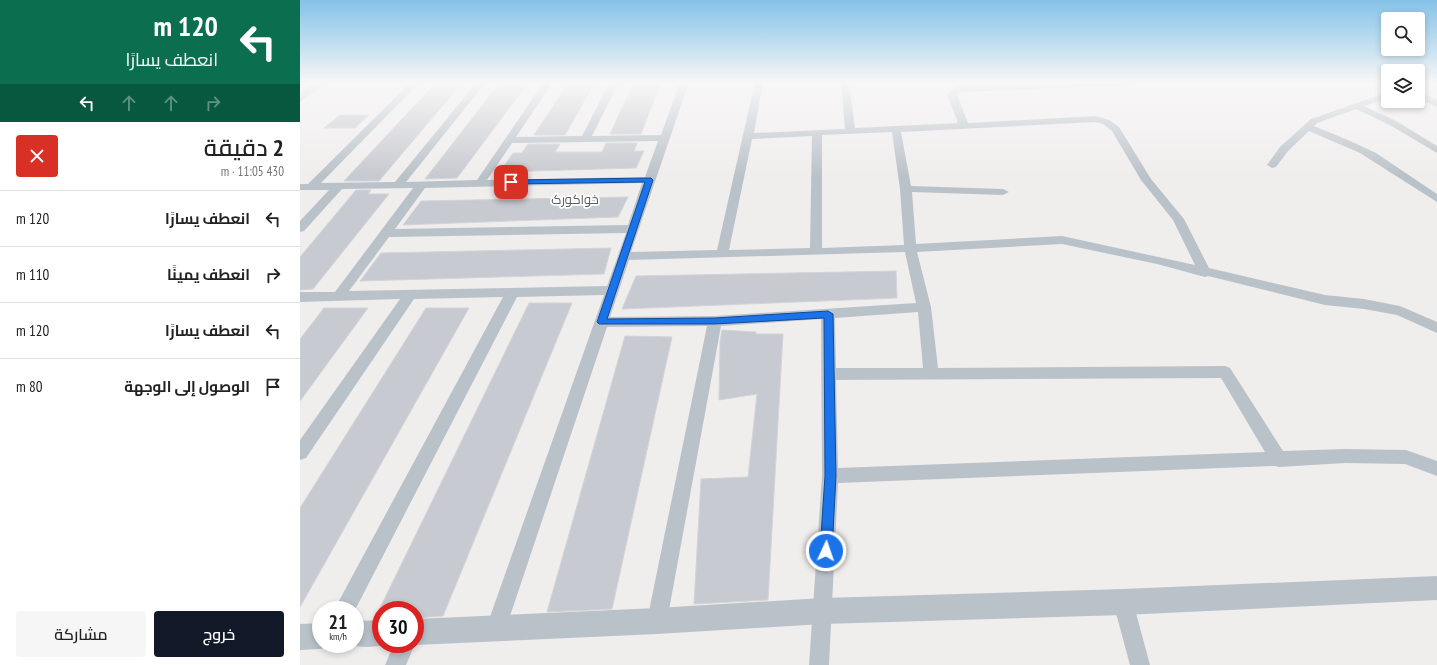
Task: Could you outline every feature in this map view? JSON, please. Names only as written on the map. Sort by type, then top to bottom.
[{"type":"street","points":[[312,186],[385,113]]},
{"type":"street","points":[[398,185],[457,113]]},
{"type":"street","points":[[480,183],[528,113]]},
{"type":"street","points":[[585,139],[599,113]]},
{"type":"street","points":[[496,628],[602,322],[649,180],[673,113]]},
{"type":"street","points":[[722,254],[737,190],[752,113]]},
{"type":"street","points":[[848,113],[850,131]]},
{"type":"street","points":[[959,113],[964,126]]},
{"type":"street","points":[[1272,165],[1284,149],[1306,127],[1323,117],[1335,113]]},
{"type":"street","points":[[1372,113],[1394,123],[1437,150]]},
{"type":"street","points":[[747,136],[1096,119],[1106,122],[1116,129],[1146,180],[1178,219],[1205,272]]},
{"type":"street","points":[[1306,127],[1351,144],[1381,161],[1408,182],[1437,199]]},
{"type":"street","points":[[896,129],[906,189],[910,248],[924,307],[931,374]]},
{"type":"street","points":[[816,252],[817,132]]},
{"type":"street","points":[[510,140],[664,138]]},
{"type":"street","points":[[300,187],[649,180]]},
{"type":"street","points":[[338,297],[422,184]]},
{"type":"street","points":[[300,228],[338,186]]},
{"type":"street","points":[[906,189],[1003,192]]},
{"type":"street","points":[[386,233],[633,229]]},
{"type":"street","points":[[624,256],[816,252],[990,245],[1062,240],[1157,260],[1325,300],[1364,304],[1400,311],[1437,328]]},
{"type":"street","points":[[302,299],[612,290]]},
{"type":"street","points":[[349,601],[512,293]]},
{"type":"street","points":[[300,454],[410,295]]},
{"type":"street","points":[[602,322],[715,321],[924,307]]},
{"type":"street","points":[[819,665],[830,476],[828,314]]},
{"type":"street","points":[[657,621],[715,321]]},
{"type":"street","points":[[828,374],[1225,372],[1279,460]]},
{"type":"street","points":[[830,476],[1279,460],[1345,456],[1406,456],[1437,469]]},
{"type":"street","points":[[424,632],[657,621],[823,611],[1123,602],[1437,588]]},
{"type":"street","points":[[1123,602],[1140,665]]},
{"type":"street","points":[[300,637],[312,636]]},
{"type":"street","points":[[395,665],[401,653]]},
{"type":"building","points":[[408,113],[436,113],[379,181],[344,181]]},
{"type":"building","points":[[476,113],[506,113],[457,178],[425,179]]},
{"type":"building","points":[[549,113],[577,113],[565,135],[534,135]]},
{"type":"building","points":[[620,113],[649,113],[641,134],[610,134]]},
{"type":"building","points":[[340,115],[369,115],[355,128],[324,128]]},
{"type":"building","points":[[606,143],[637,143],[634,151],[644,151],[636,168],[500,172],[513,153],[522,153],[528,144],[560,144],[555,152],[602,152]]},
{"type":"building","points":[[356,190],[371,190],[368,194],[389,194],[313,289],[300,290],[300,257]]},
{"type":"building","points":[[628,197],[618,217],[403,225],[421,201]]},
{"type":"building","points":[[611,248],[604,274],[360,281],[381,253]]},
{"type":"building","points":[[896,271],[897,298],[622,309],[636,276]]},
{"type":"building","points":[[529,303],[572,303],[443,616],[424,617],[424,601],[383,601]]},
{"type":"building","points":[[324,308],[368,308],[300,401],[300,339]]},
{"type":"building","points":[[426,308],[469,308],[300,607],[300,508]]},
{"type":"building","points":[[722,330],[756,332],[756,334],[783,334],[768,600],[694,604],[701,479],[748,477],[757,394],[719,400],[720,342]]},
{"type":"building","points":[[625,336],[672,337],[612,609],[547,612]]},
{"type":"district","name":"خواکورک","points":[[575,199]]},
{"type":"route","points":[[511,182],[649,180],[602,322],[715,321],[828,314],[830,476],[826,551]]}]
